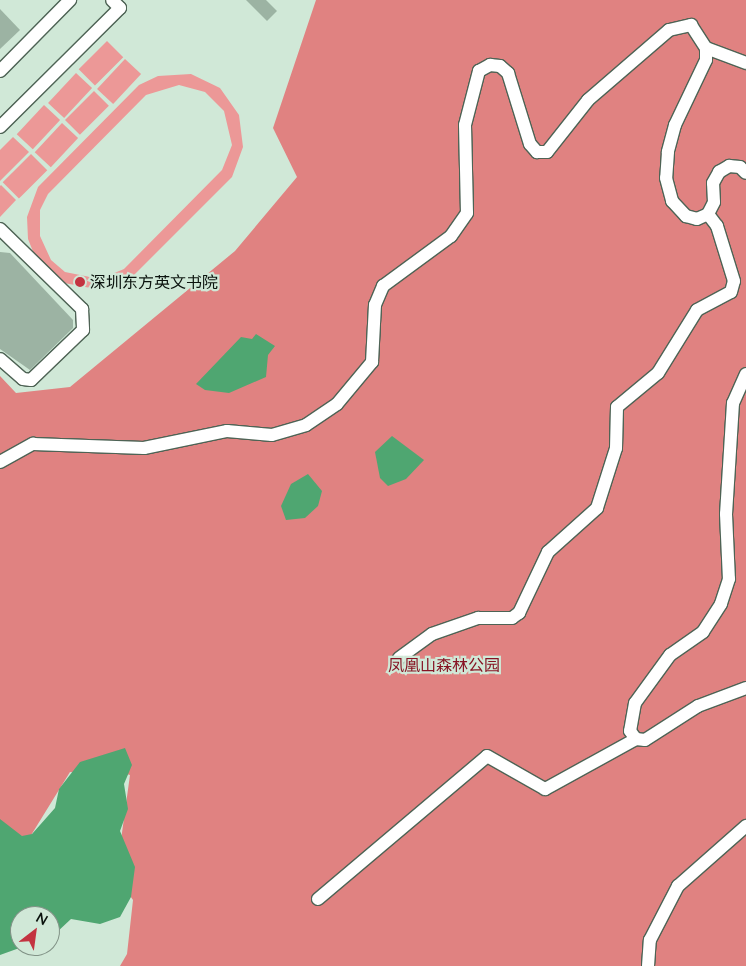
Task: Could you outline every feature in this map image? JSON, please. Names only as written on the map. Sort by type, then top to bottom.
[{"type":"lane","points":[[0,71],[70,0]]},
{"type":"lane","points":[[0,127],[120,8],[112,0]]},
{"type":"lane","points":[[0,462],[33,444],[144,448],[227,431],[272,435],[306,425],[337,404],[372,362],[375,305],[383,286],[462,225],[468,200],[465,125],[479,71],[490,65],[500,66],[508,73],[530,144],[537,152],[547,152],[588,100],[669,30],[690,25],[706,48],[746,63]]},
{"type":"lane","points":[[706,48],[699,79],[675,125],[666,178],[672,201],[686,216],[697,218],[708,214]]},
{"type":"lane","points":[[399,658],[432,634],[478,618],[512,618],[519,613],[548,552],[597,508],[616,448],[617,407],[658,373],[697,310],[724,300],[731,292],[734,281],[722,244],[708,214],[719,172],[729,166],[740,167],[746,173]]},
{"type":"lane","points":[[0,229],[82,309],[83,330],[31,380],[23,379],[0,359]]},
{"type":"lane","points":[[636,739],[630,731],[635,703],[670,655],[703,632],[721,604],[729,579],[726,514],[733,403],[746,374]]},
{"type":"lane","points":[[318,899],[487,756],[545,789],[636,739],[659,734],[698,706],[746,688]]},
{"type":"lane","points":[[648,966],[650,940],[678,886],[746,826]]},
{"type":"shaded area","points":[[107,41],[123,57],[95,86],[79,69]]},
{"type":"shaded area","points":[[125,59],[141,74],[113,104],[97,89]]},
{"type":"shaded area","points":[[76,73],[92,88],[64,118],[48,103]]},
{"type":"shaded area","points":[[191,74],[220,88],[239,115],[243,147],[232,177],[131,278],[101,290],[59,282],[36,259],[28,239],[27,217],[38,187],[139,85],[158,76]],"holes":[[[179,85],[205,92],[224,111],[232,145],[222,170],[124,269],[100,279],[65,272],[51,260],[40,236],[40,210],[48,194],[146,95]]]},
{"type":"shaded area","points":[[94,91],[109,106],[80,135],[65,120]]},
{"type":"shaded area","points":[[44,105],[60,120],[33,149],[17,134]]},
{"type":"shaded area","points":[[62,123],[78,138],[51,167],[35,152]]},
{"type":"shaded area","points":[[13,137],[29,152],[0,181],[0,150]]},
{"type":"shaded area","points":[[31,154],[47,170],[19,199],[3,182]]},
{"type":"shaded area","points":[[0,186],[16,200],[0,217]]},
{"type":"shaded area","points":[[256,334],[275,346],[268,355],[266,377],[229,393],[205,390],[196,384],[241,337],[252,339]]},
{"type":"shaded area","points":[[392,436],[424,460],[406,479],[388,486],[380,478],[375,452]]},
{"type":"shaded area","points":[[308,474],[322,491],[318,506],[305,518],[286,520],[281,506],[291,484]]},
{"type":"shaded area","points":[[125,748],[132,765],[124,784],[128,809],[120,831],[135,867],[131,897],[120,917],[100,924],[71,919],[60,929],[60,906],[10,906],[10,951],[0,955],[0,819],[22,836],[32,834],[55,808],[59,789],[80,762]]},
{"type":"green space","name":"凤凰山森林公园","points":[[316,0],[746,0],[746,966],[120,966],[127,954],[133,900],[116,876],[130,775],[101,766],[90,774],[70,772],[25,845],[0,836],[0,376],[16,393],[70,387],[235,251],[297,177],[273,128]]},
{"type":"building","points":[[246,0],[266,0],[277,11],[267,21]]},
{"type":"building","points":[[0,9],[20,30],[0,49]]},
{"type":"building","points":[[0,252],[10,253],[73,320],[73,328],[30,370],[0,349]]},
{"type":"place","name":"深圳东方英文书院","points":[[80,282]]}]
